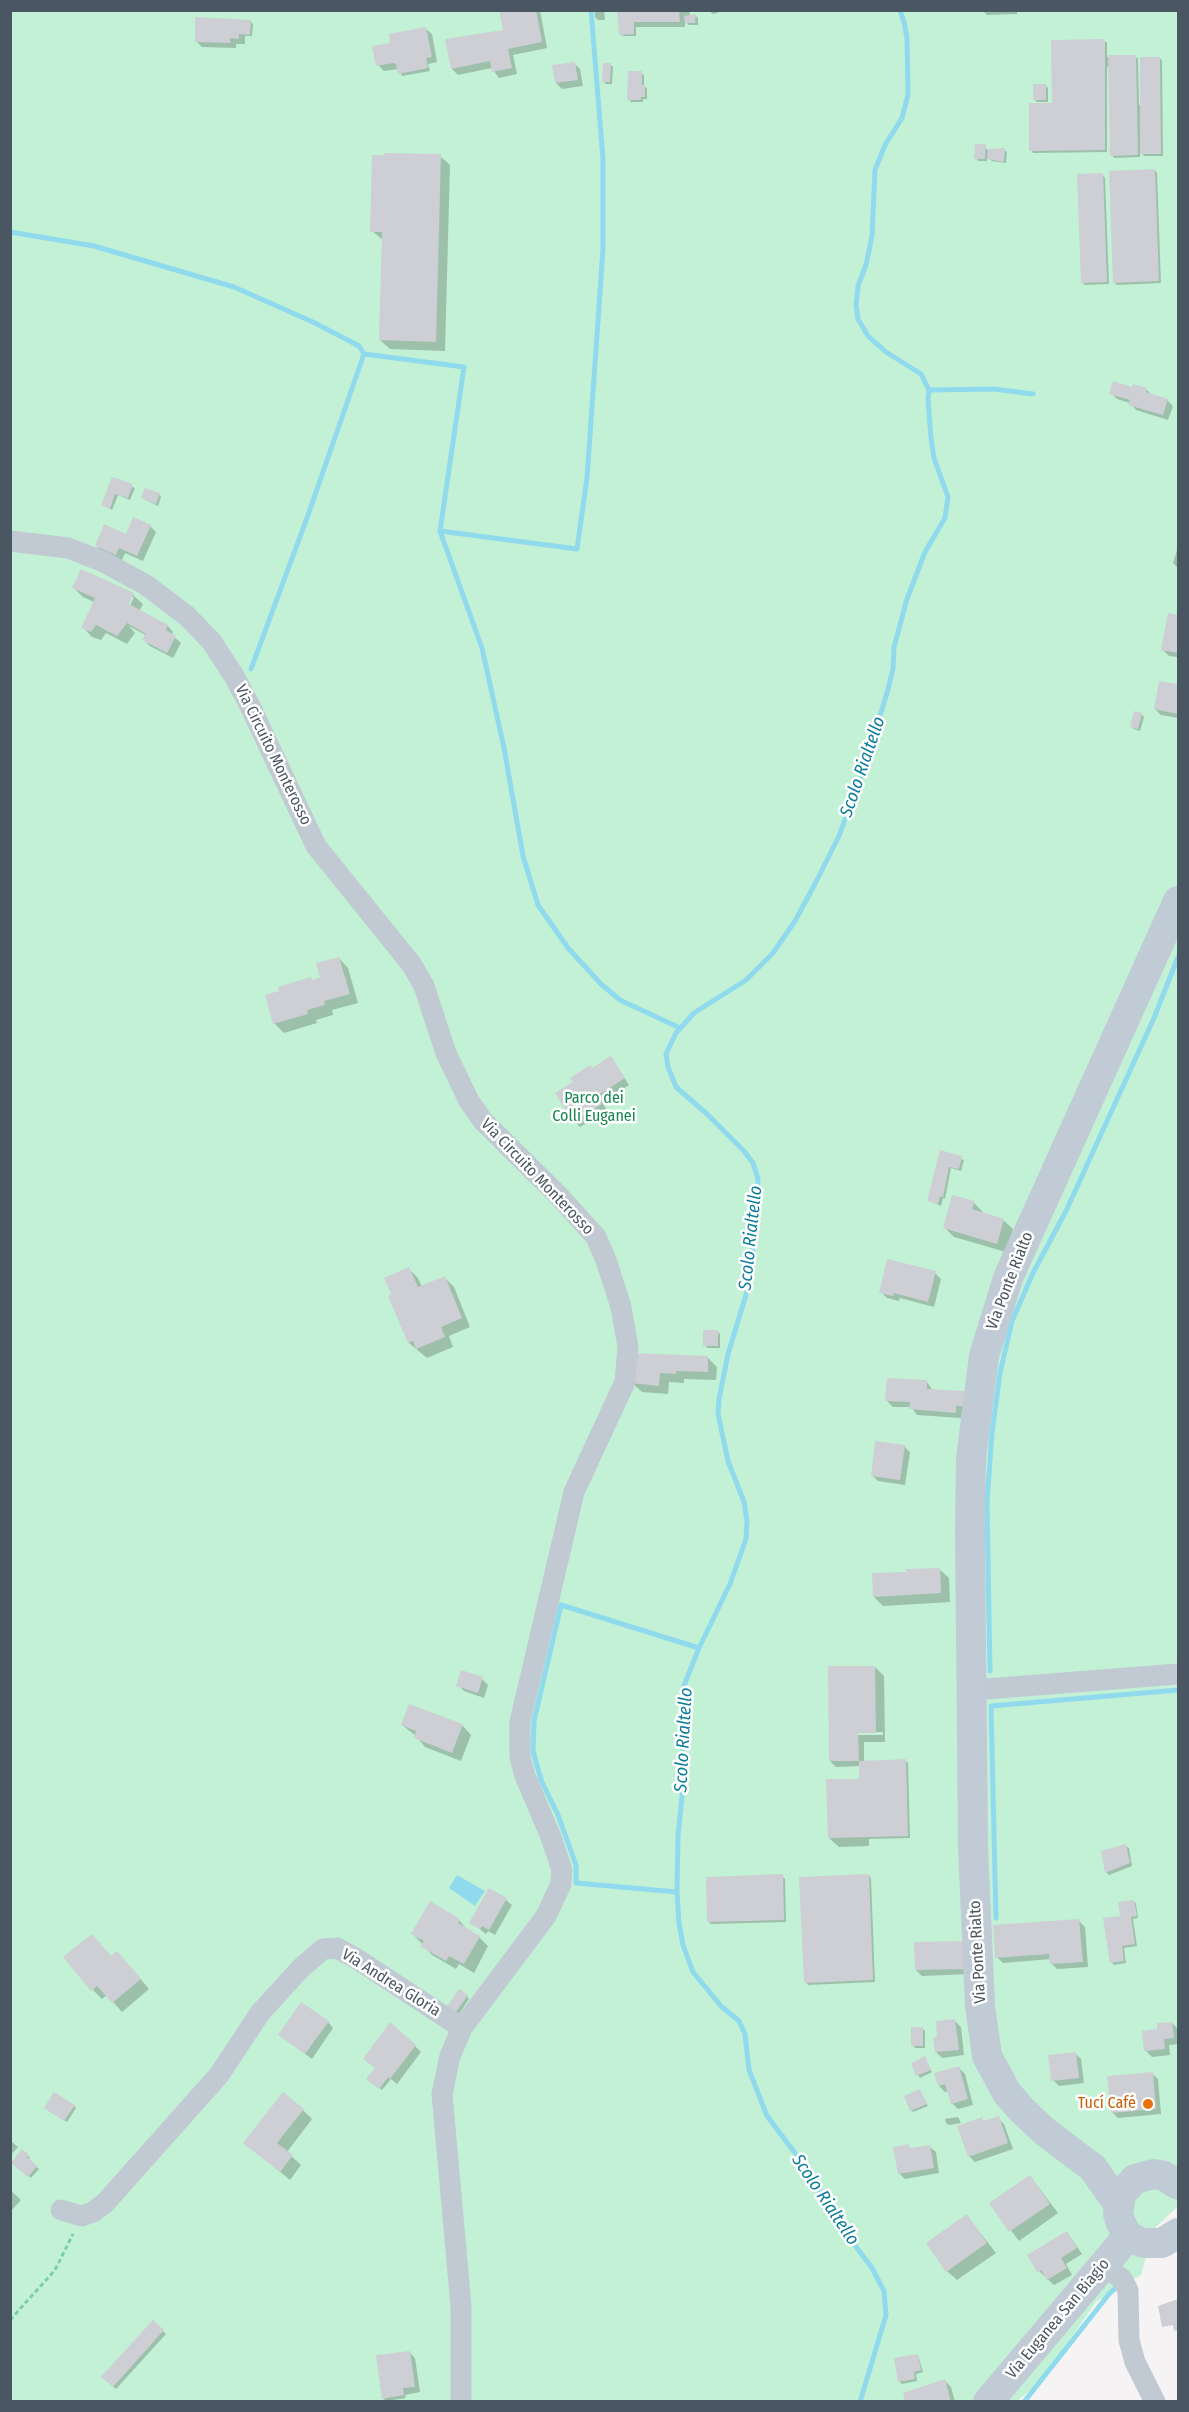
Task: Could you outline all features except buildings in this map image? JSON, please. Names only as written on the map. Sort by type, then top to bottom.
[{"type":"main road","name":"Via Ponte Rialto","points":[[1128,2236],[1121,2223],[1118,2204],[1093,2168],[1044,2131],[1021,2109],[1007,2093],[987,2056],[980,2006],[973,1847],[971,1471],[984,1356],[1008,1278],[1179,901]]},
{"type":"main road","name":"Via Ponte Rialto","points":[[1093,2168],[1135,2179]]},
{"type":"main road","points":[[1118,2204],[1121,2194],[1135,2179],[1154,2174],[1164,2176],[1179,2185]]},
{"type":"main road","points":[[1128,2236],[1143,2243],[1152,2244],[1162,2243],[1179,2233]]},
{"type":"main road","name":"Via Euganea San Biagio","points":[[988,2402],[1128,2236]]},
{"type":"street","name":"Via Circuito Monterosso","points":[[10,541],[68,548],[104,562],[146,585],[188,616],[212,642],[249,704],[316,846],[416,972],[432,1006],[446,1053],[469,1101],[483,1121],[559,1196],[596,1237],[621,1307],[628,1347],[625,1382],[574,1492],[520,1722],[520,1757],[525,1776],[551,1837],[562,1870],[561,1884],[546,1916],[462,2028]]},
{"type":"street","points":[[973,1690],[1179,1674]]},
{"type":"street","name":"Via Andrea Gloria","points":[[81,2216],[105,2203],[177,2124],[219,2075],[261,2013],[301,1968],[323,1949],[337,1948],[357,1959],[462,2028]]},
{"type":"street","points":[[461,2402],[461,2306],[442,2094],[450,2056],[462,2028]]},
{"type":"street","points":[[61,2210],[81,2216]]},
{"type":"street","points":[[1103,2265],[1122,2279],[1128,2290],[1129,2340],[1135,2362],[1155,2402]]},
{"type":"path","points":[[10,2320],[55,2270],[81,2216]]},
{"type":"green space","name":"Parco dei Colli Euganei","points":[[11,11],[1178,11],[1178,2206],[1154,2229],[1141,2275],[1096,2302],[1039,2384],[1017,2401],[11,2402]]},
{"type":"water","points":[[457,1875],[485,1891],[475,1906],[449,1888]]},
{"type":"waterway","points":[[440,531],[577,549],[587,478],[603,249],[603,159],[591,10]]},
{"type":"waterway","name":"Scolo Rialtello","points":[[860,2402],[886,2315],[884,2291],[872,2268],[830,2212],[811,2174],[767,2116],[749,2070],[745,2034],[739,2021],[721,2006],[693,1972],[683,1945],[679,1923],[677,1892],[678,1836],[683,1787],[683,1688],[699,1648],[730,1584],[746,1539],[747,1521],[744,1502],[728,1461],[718,1414],[728,1354],[749,1285],[757,1214],[758,1179],[753,1163],[744,1151],[676,1087],[668,1067],[666,1054],[676,1033],[694,1013],[746,980],[773,953],[795,921],[816,882],[839,836],[866,762],[887,693],[893,669],[894,647],[907,599],[925,552],[945,518],[948,497],[934,458],[929,390],[921,374],[886,352],[868,336],[858,319],[856,305],[858,286],[866,265],[872,236],[875,170],[885,145],[902,118],[908,95],[907,38],[900,10]]},
{"type":"waterway","points":[[10,232],[94,246],[234,287],[315,323],[359,346],[364,354],[464,367],[440,531],[482,648],[504,748],[523,856],[538,905],[568,948],[601,984],[620,1000],[680,1028]]},
{"type":"waterway","points":[[251,669],[364,354]]},
{"type":"waterway","points":[[929,390],[994,389],[1033,394]]},
{"type":"waterway","points":[[990,1671],[987,1502],[992,1433],[1000,1373],[1012,1321],[1033,1273],[1066,1211],[1154,1018],[1178,957]]},
{"type":"waterway","points":[[677,1892],[576,1883],[576,1865],[558,1815],[541,1780],[533,1751],[534,1721],[561,1605],[699,1648]]},
{"type":"waterway","points":[[996,1918],[991,1706],[1178,1690]]},
{"type":"waterway","points":[[1024,2402],[1109,2294],[1119,2285]]},
{"type":"place","name":"Tucí Café","points":[[1148,2104]]}]
